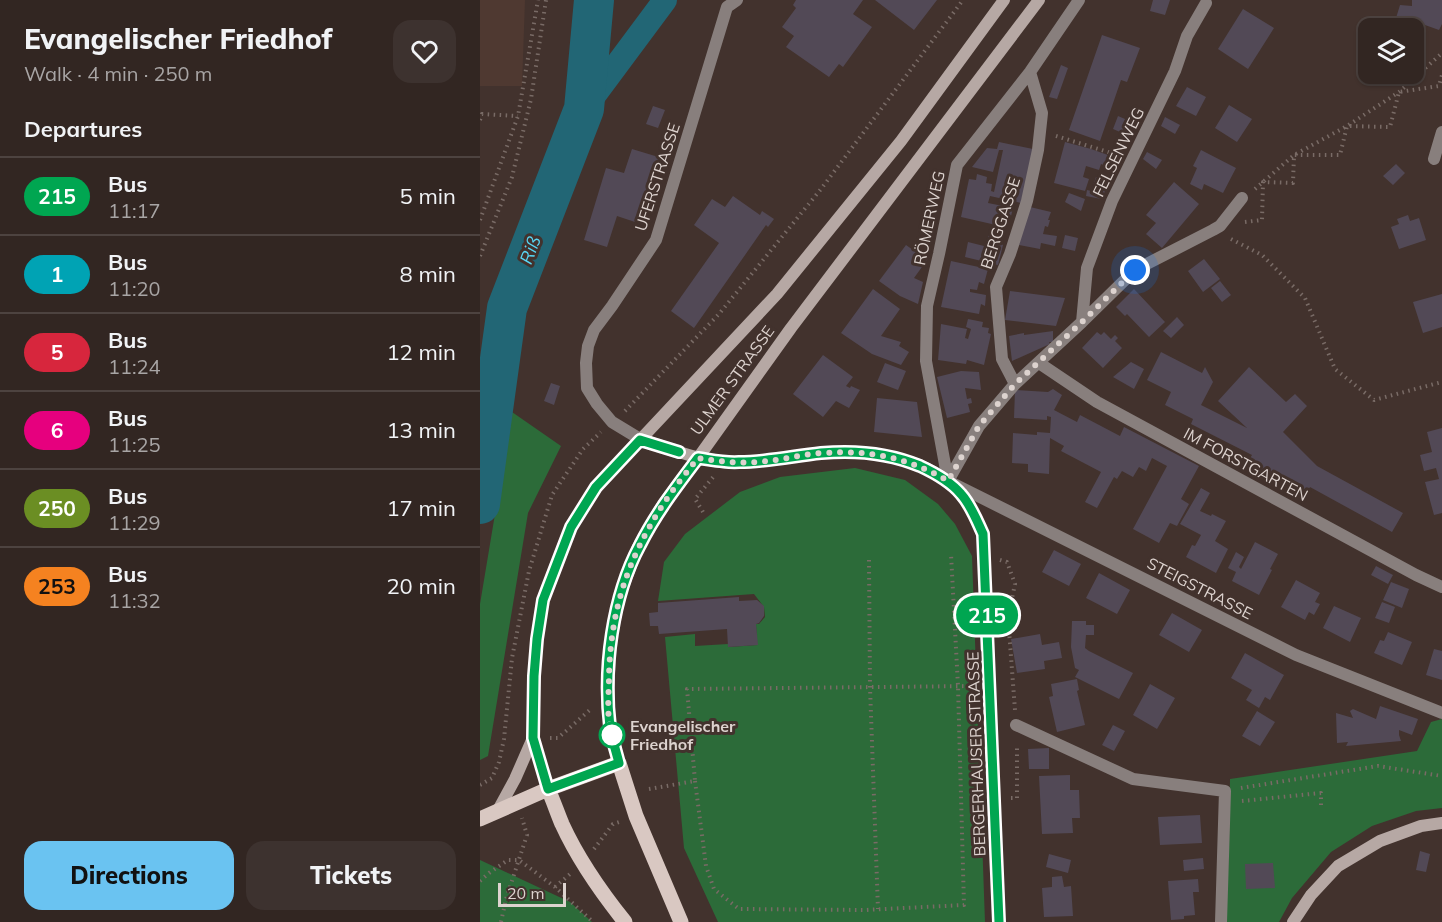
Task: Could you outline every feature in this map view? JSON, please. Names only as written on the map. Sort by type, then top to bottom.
[{"type":"main road","name":"ULMER STRASSE","points":[[548,789],[533,738],[537,639],[543,600],[571,527],[596,487],[777,294],[901,141],[1004,0]]},
{"type":"main road","name":"ULMER STRASSE","points":[[619,763],[608,706],[610,645],[622,588],[638,547],[663,504],[791,328],[1039,0]]},
{"type":"main road","name":"BERGERHAUSER STRASSE","points":[[640,440],[698,458],[725,462],[765,461],[820,453],[878,454],[910,462],[931,471],[948,481],[962,494],[983,534],[985,556],[999,922]]},
{"type":"main road","points":[[497,812],[533,738]]},
{"type":"main road","points":[[480,819],[548,789],[619,763],[636,816],[681,922]]},
{"type":"main road","points":[[548,789],[562,825],[583,863],[625,922]]},
{"type":"main road","points":[[1293,922],[1311,895],[1338,866],[1380,842],[1421,826],[1442,823]]},
{"type":"street","name":"UFERSTRASSE","points":[[640,440],[612,422],[587,387],[588,346],[594,330],[656,240],[727,7],[737,0]]},
{"type":"street","name":"RÖMERWEG","points":[[948,481],[926,361],[927,306],[957,165],[1030,72],[1079,0]]},
{"type":"street","name":"FELSENWEG","points":[[1082,322],[1087,268],[1112,201],[1175,71],[1187,36],[1206,3]]},
{"type":"street","name":"BERGGASSE","points":[[1015,384],[1002,359],[996,287],[1010,254],[1027,201],[1038,150],[1042,113],[1030,72]]},
{"type":"street","points":[[1434,159],[1442,132]]},
{"type":"street","points":[[948,481],[979,426],[1015,384],[1135,270],[1217,228],[1242,198]]},
{"type":"street","name":"IM FORSTGARTEN","points":[[1039,363],[1097,402],[1442,587]]},
{"type":"street","name":"STEIGSTRASSE","points":[[948,481],[1296,655],[1442,713]]},
{"type":"street","points":[[1016,725],[1133,778],[1225,791],[1221,922]]},
{"type":"path","points":[[480,220],[518,116],[538,0]]},
{"type":"path","points":[[480,256],[512,177],[531,99],[546,0]]},
{"type":"path","points":[[552,495],[582,449],[632,405],[727,305],[821,189],[963,0]]},
{"type":"path","points":[[1242,198],[1294,155],[1347,126],[1400,92],[1442,53]]},
{"type":"path","points":[[1400,92],[1438,86],[1442,75]]},
{"type":"path","points":[[1347,126],[1390,127],[1400,92]]},
{"type":"path","points":[[480,120],[482,114],[518,116]]},
{"type":"path","points":[[1294,155],[1340,155],[1347,126]]},
{"type":"path","points":[[1041,131],[1099,149]]},
{"type":"path","points":[[1263,182],[1293,183],[1294,155]]},
{"type":"path","points":[[1217,228],[1262,219],[1263,182]]},
{"type":"path","points":[[1217,228],[1262,255],[1305,298],[1335,369],[1374,400],[1442,382]]},
{"type":"path","points":[[703,512],[695,499],[725,462]]},
{"type":"path","points":[[951,554],[958,686],[964,905],[866,910],[739,909],[714,889],[706,866],[694,781],[687,689],[958,686]]},
{"type":"path","points":[[985,556],[1007,562],[1015,584],[1008,617],[1016,725]]},
{"type":"path","points":[[869,560],[870,687],[878,909]]},
{"type":"path","points":[[533,738],[558,738],[593,706],[608,706]]},
{"type":"path","points":[[480,785],[492,778],[500,762],[504,739]]},
{"type":"path","points":[[1225,791],[1378,766],[1442,776]]},
{"type":"path","points":[[1017,768],[1017,798]]},
{"type":"path","points":[[649,789],[694,781]]},
{"type":"path","points":[[1242,801],[1322,793],[1321,806]]},
{"type":"path","points":[[555,887],[583,863],[613,824],[636,816]]},
{"type":"path","points":[[480,881],[508,860],[519,860],[555,887],[593,922]]},
{"type":"path","points":[[501,922],[519,860]]},
{"type":"shaded area","points":[[480,0],[525,0],[522,86],[480,86]]},
{"type":"green space","points":[[512,412],[561,446],[528,513],[488,756],[480,760],[480,604]]},
{"type":"green space","name":"Evangelischer Friedhof","points":[[855,468],[905,480],[938,504],[955,524],[972,556],[985,922],[718,922],[684,848],[665,637],[695,634],[695,646],[757,645],[756,624],[759,624],[765,617],[764,607],[754,594],[658,601],[664,562],[685,534],[740,492],[780,477]]},
{"type":"green space","points":[[1442,719],[1442,808],[1416,811],[1372,826],[1331,852],[1292,898],[1279,922],[1226,922],[1230,779],[1417,751],[1431,722]]},
{"type":"green space","points":[[480,860],[570,902],[592,922],[480,922]]},
{"type":"building","points":[[796,0],[863,0],[853,14],[872,27],[843,67],[839,64],[829,77],[786,47],[794,36],[782,27],[796,8],[793,5]]},
{"type":"building","points":[[875,0],[937,0],[914,30]]},
{"type":"building","points":[[1153,0],[1170,0],[1165,15],[1150,11]]},
{"type":"building","points":[[1412,0],[1442,0],[1442,24],[1439,30],[1424,25],[1424,18],[1396,18],[1400,5],[1412,6]]},
{"type":"building","points":[[1243,9],[1274,28],[1248,69],[1218,49]]},
{"type":"building","points":[[1102,35],[1140,48],[1127,82],[1121,80],[1100,141],[1069,130]]},
{"type":"building","points":[[1061,65],[1068,68],[1057,99],[1049,97]]},
{"type":"building","points":[[1187,87],[1206,97],[1196,116],[1176,106]]},
{"type":"building","points":[[1229,105],[1252,119],[1237,142],[1215,128]]},
{"type":"building","points":[[653,106],[665,110],[658,128],[646,124]]},
{"type":"building","points":[[1118,116],[1132,122],[1127,135],[1113,129]]},
{"type":"building","points":[[1165,117],[1180,125],[1175,134],[1161,126]]},
{"type":"building","points":[[999,142],[1033,149],[1021,203],[990,196],[988,203],[1013,208],[1011,216],[999,213],[996,225],[961,217],[969,179],[976,180],[977,174],[987,177],[986,183],[992,184],[991,191],[994,192],[1003,150],[999,150],[993,172],[972,167],[987,148],[997,149]]},
{"type":"building","points":[[1065,142],[1122,160],[1117,171],[1101,164],[1099,170],[1086,166],[1083,177],[1089,179],[1085,191],[1054,183]]},
{"type":"building","points":[[632,149],[665,159],[644,225],[617,216],[607,247],[584,240],[606,168],[624,173]]},
{"type":"building","points":[[1201,150],[1236,168],[1223,193],[1204,184],[1202,190],[1190,184],[1197,168],[1193,166]]},
{"type":"building","points":[[1147,152],[1162,160],[1156,169],[1143,159]]},
{"type":"building","points":[[1396,164],[1405,173],[1393,185],[1383,176]]},
{"type":"building","points":[[1096,177],[1110,182],[1101,199],[1086,196],[1087,190],[1091,191]]},
{"type":"building","points":[[1174,182],[1199,204],[1162,248],[1146,234],[1156,223],[1146,215]]},
{"type":"building","points":[[1069,193],[1085,199],[1081,211],[1065,202]]},
{"type":"building","points":[[733,196],[760,215],[762,211],[774,219],[768,227],[766,225],[694,328],[671,311],[719,243],[694,225],[712,199],[725,207]]},
{"type":"building","points":[[1030,207],[1051,212],[1048,227],[1045,226],[1043,234],[1057,236],[1055,246],[1041,243],[1040,249],[1019,245]]},
{"type":"building","points":[[1408,215],[1410,221],[1419,218],[1426,240],[1399,249],[1391,227],[1399,224],[1397,219]]},
{"type":"building","points":[[992,229],[1002,234],[998,242],[1003,245],[998,265],[965,257],[968,242],[984,246]]},
{"type":"building","points":[[1065,235],[1078,238],[1075,251],[1062,248]]},
{"type":"building","points":[[906,245],[927,260],[914,278],[923,282],[918,304],[900,296],[879,281]]},
{"type":"building","points":[[1204,259],[1220,279],[1203,292],[1188,271]]},
{"type":"building","points":[[951,261],[988,269],[984,284],[979,282],[977,290],[970,289],[970,292],[986,295],[985,306],[981,304],[979,314],[941,307]]},
{"type":"building","points":[[1220,281],[1231,295],[1222,302],[1211,288]]},
{"type":"building","points":[[873,289],[900,309],[881,336],[901,342],[899,346],[909,352],[901,365],[872,354],[841,333]]},
{"type":"building","points":[[1134,289],[1165,322],[1149,337],[1127,314],[1125,316],[1116,307]]},
{"type":"building","points":[[1010,291],[1065,298],[1056,326],[1005,320]]},
{"type":"building","points":[[1442,294],[1442,327],[1423,333],[1413,302]]},
{"type":"building","points":[[1177,317],[1184,325],[1171,338],[1163,331]]},
{"type":"building","points":[[968,319],[983,322],[982,327],[989,328],[988,333],[991,334],[984,365],[967,360],[966,364],[938,360],[941,324],[967,329],[965,338],[968,339],[971,329],[966,327]]},
{"type":"building","points":[[1053,331],[1053,342],[1012,361],[1009,336]]},
{"type":"building","points":[[1097,332],[1101,335],[1104,332],[1111,339],[1115,335],[1118,338],[1115,341],[1122,348],[1103,368],[1082,348]]},
{"type":"building","points":[[1161,352],[1202,373],[1205,367],[1213,382],[1201,405],[1247,428],[1218,401],[1249,367],[1286,402],[1295,394],[1307,406],[1283,432],[1317,466],[1403,513],[1392,532],[1310,487],[1305,496],[1246,465],[1252,455],[1191,424],[1193,419],[1165,405],[1171,392],[1147,380]]},
{"type":"building","points":[[823,355],[853,377],[846,386],[860,390],[849,408],[836,401],[823,417],[793,394]]},
{"type":"building","points":[[1131,362],[1144,369],[1134,389],[1113,377]]},
{"type":"building","points":[[885,363],[906,371],[898,390],[877,382]]},
{"type":"building","points":[[961,371],[979,372],[981,390],[965,388],[967,399],[971,398],[972,403],[968,404],[970,412],[947,418],[937,377]]},
{"type":"building","points":[[551,383],[560,386],[554,405],[544,401]]},
{"type":"building","points":[[1053,389],[1062,395],[1054,410],[1077,422],[1080,415],[1120,436],[1124,427],[1199,466],[1181,499],[1189,504],[1177,526],[1170,523],[1159,543],[1133,529],[1167,466],[1152,458],[1146,471],[1139,467],[1133,477],[1122,471],[1117,479],[1114,477],[1097,508],[1085,502],[1101,472],[1061,451],[1064,446],[1050,438],[1049,474],[1028,472],[1028,464],[1012,463],[1013,433],[1037,435],[1037,432],[1050,433],[1051,417],[1047,416],[1047,420],[1014,418],[1015,390],[1048,392]]},
{"type":"building","points":[[877,398],[917,402],[922,437],[874,432]]},
{"type":"building","points":[[1442,428],[1442,513],[1434,515],[1425,482],[1439,479],[1436,468],[1424,471],[1420,455],[1432,452],[1427,432]]},
{"type":"building","points":[[1201,488],[1210,493],[1200,511],[1226,521],[1215,541],[1228,549],[1216,573],[1186,557],[1192,545],[1195,546],[1201,535],[1180,524]]},
{"type":"building","points":[[1255,542],[1278,554],[1259,595],[1232,581],[1236,572],[1228,568],[1236,552],[1244,557],[1239,567],[1241,569]]},
{"type":"building","points":[[1054,550],[1081,564],[1069,586],[1042,572]]},
{"type":"building","points":[[1376,566],[1393,575],[1388,584],[1371,575]]},
{"type":"building","points":[[1099,573],[1130,590],[1117,614],[1086,598]]},
{"type":"building","points":[[1296,580],[1320,593],[1315,602],[1320,604],[1314,615],[1309,612],[1305,620],[1281,607]]},
{"type":"building","points":[[1391,582],[1409,589],[1402,608],[1383,600]]},
{"type":"building","points":[[739,597],[739,601],[757,600],[764,606],[764,616],[756,624],[758,645],[728,647],[727,629],[659,634],[658,626],[650,626],[649,613],[658,612],[658,603]]},
{"type":"building","points":[[1382,602],[1395,607],[1389,623],[1375,618]]},
{"type":"building","points":[[1334,606],[1361,618],[1350,642],[1323,628]]},
{"type":"building","points":[[1172,613],[1202,630],[1189,652],[1159,635]]},
{"type":"building","points":[[1072,621],[1086,621],[1086,625],[1094,625],[1094,635],[1086,635],[1085,648],[1133,673],[1119,699],[1075,677],[1079,670],[1075,668],[1071,647]]},
{"type":"building","points":[[1388,632],[1412,642],[1402,665],[1374,653],[1380,640],[1384,641]]},
{"type":"building","points":[[1040,634],[1042,645],[1059,642],[1062,658],[1044,661],[1045,669],[1017,673],[1011,639]]},
{"type":"building","points":[[1434,649],[1442,651],[1442,680],[1426,675]]},
{"type":"building","points":[[1245,653],[1284,675],[1270,700],[1265,697],[1259,708],[1246,700],[1252,690],[1231,678]]},
{"type":"building","points":[[1077,679],[1079,690],[1077,691],[1085,725],[1057,732],[1049,697],[1053,696],[1051,684]]},
{"type":"building","points":[[1150,684],[1175,698],[1157,729],[1133,715]]},
{"type":"building","points":[[1380,706],[1418,719],[1412,735],[1399,730],[1401,741],[1346,746],[1348,742],[1337,743],[1336,713],[1353,718],[1350,711],[1353,709],[1376,719]]},
{"type":"building","points":[[1257,711],[1275,722],[1260,746],[1242,736]]},
{"type":"building","points":[[1113,725],[1125,731],[1114,751],[1102,745]]},
{"type":"building","points":[[1049,748],[1049,769],[1029,769],[1028,749]]},
{"type":"building","points":[[1070,775],[1070,790],[1079,790],[1080,818],[1072,818],[1073,833],[1042,834],[1039,776]]},
{"type":"building","points":[[1200,815],[1202,843],[1160,845],[1158,817]]},
{"type":"building","points":[[1420,851],[1430,854],[1426,872],[1416,870]]},
{"type":"building","points":[[1049,854],[1071,860],[1068,873],[1046,867]]},
{"type":"building","points":[[1203,858],[1204,869],[1184,871],[1183,860]]},
{"type":"building","points":[[1273,863],[1275,888],[1246,889],[1245,864]]},
{"type":"building","points":[[1062,876],[1064,887],[1071,886],[1073,916],[1044,917],[1042,888],[1052,887],[1052,877]]},
{"type":"building","points":[[1198,879],[1199,892],[1193,892],[1195,915],[1171,920],[1168,881]]},
{"type":"waterway","name":"Riß","points":[[480,504],[507,308],[584,109],[594,0]]},
{"type":"waterway","points":[[584,109],[665,0]]},
{"type":"bus line","name":"215","points":[[679,452],[640,440],[596,487],[571,527],[543,600],[537,639],[533,738],[548,789],[619,763],[608,706],[610,645],[622,588],[638,547],[663,504],[698,458],[737,463],[820,453],[849,452],[878,454],[910,462],[948,481],[962,494],[983,534],[999,922]]},
{"type":"place","name":"Evangelischer Friedhof","points":[[612,735]]},
{"type":"route","points":[[612,735],[608,706],[610,645],[622,588],[638,547],[663,504],[698,458],[737,463],[820,453],[878,454],[910,462],[948,481],[979,426],[1015,384],[1135,270]]}]
